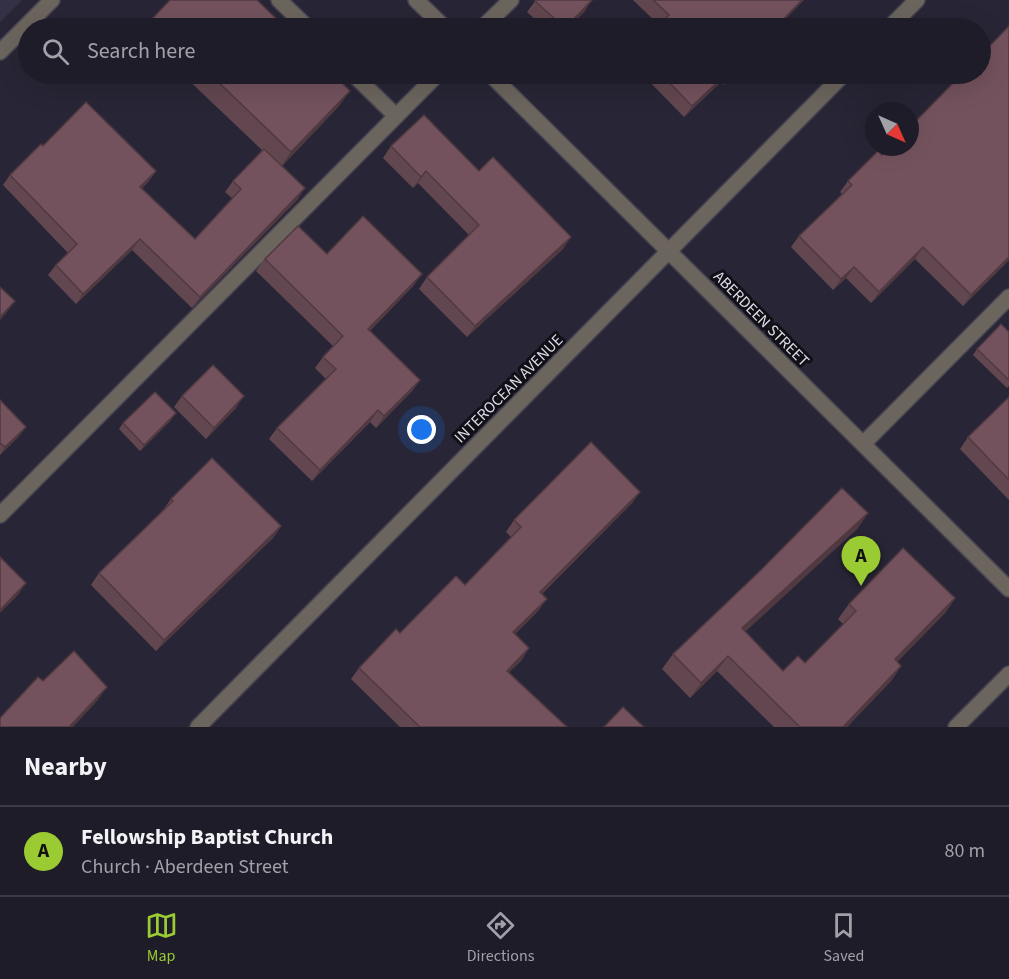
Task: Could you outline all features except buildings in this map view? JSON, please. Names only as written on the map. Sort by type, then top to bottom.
[{"type":"street","points":[[34,18],[52,0]]},
{"type":"street","points":[[279,0],[298,18]]},
{"type":"street","points":[[416,0],[435,18]]},
{"type":"street","points":[[492,18],[511,0]]},
{"type":"street","points":[[898,18],[917,0]]},
{"type":"street","points":[[0,52],[18,34]]},
{"type":"street","points":[[363,84],[396,116]]},
{"type":"street","points":[[0,515],[428,84]]},
{"type":"street","name":"ABERDEEN STREET","points":[[500,84],[1009,589]]},
{"type":"street","name":"INTEROCEAN AVENUE","points":[[198,727],[834,84]]},
{"type":"street","points":[[863,444],[1009,297]]},
{"type":"street","points":[[956,727],[1009,674]]},
{"type":"shaded area","points":[[0,0],[22,0],[0,22]]},
{"type":"place","name":"Fellowship Baptist Church","points":[[861,586]]}]
